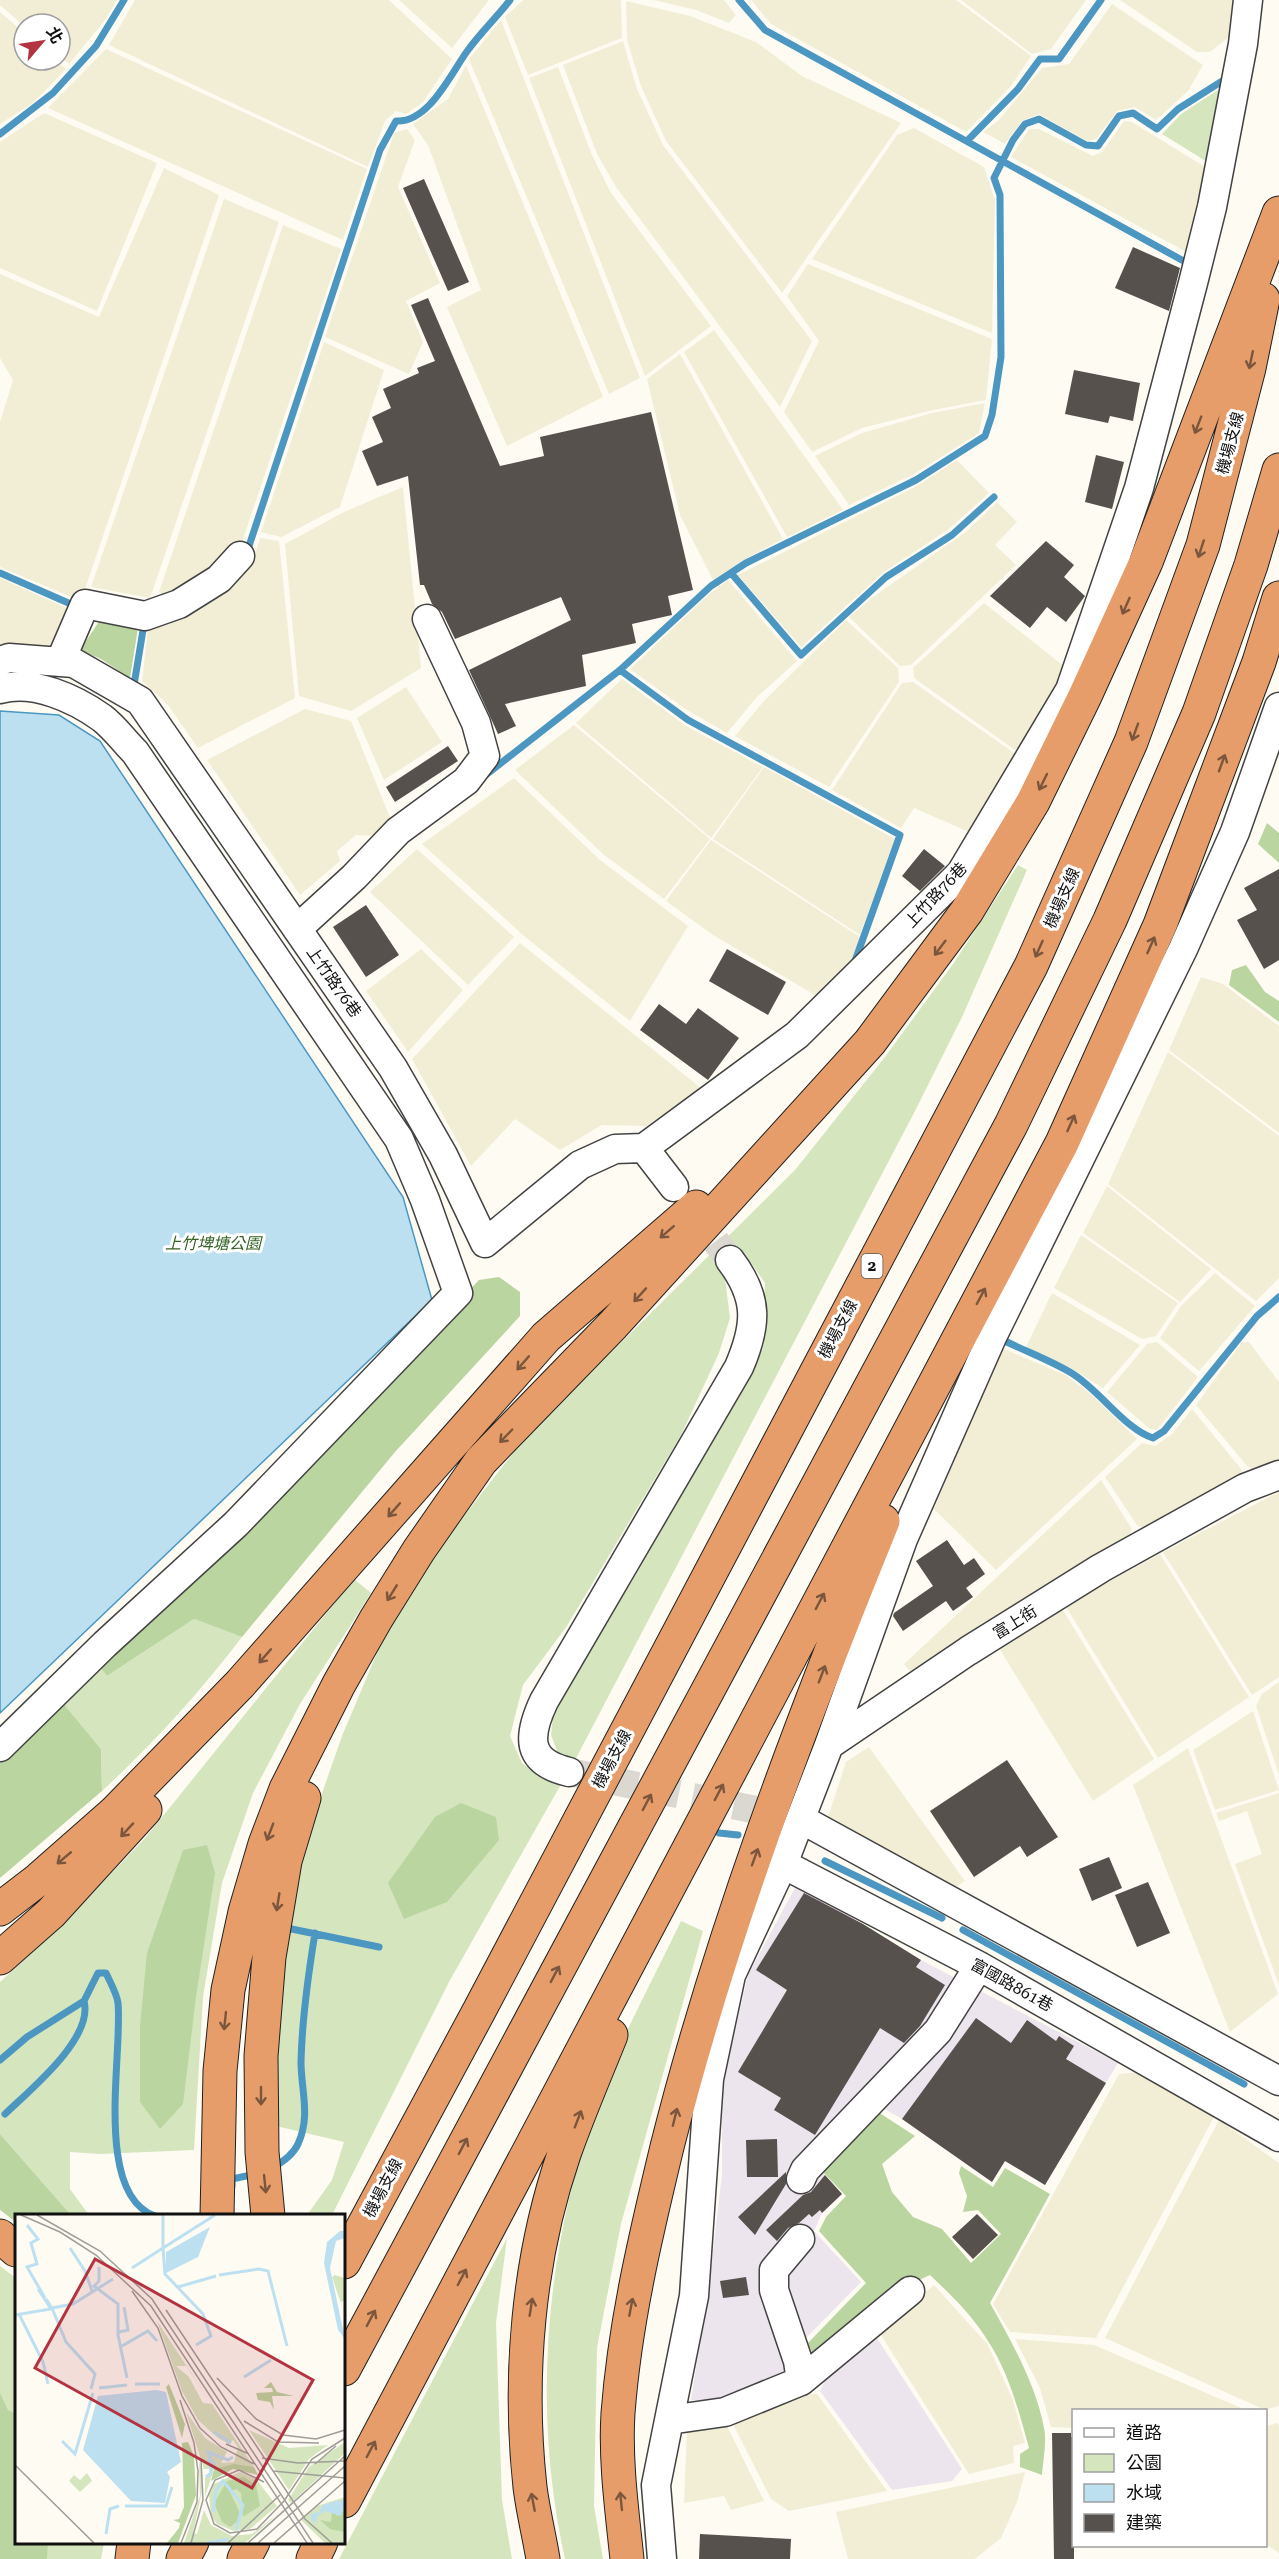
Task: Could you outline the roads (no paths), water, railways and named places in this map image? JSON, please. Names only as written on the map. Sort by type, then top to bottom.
[{"type":"highway","points":[[217,2214],[220,2071],[228,1990],[245,1912],[265,1844],[286,1789],[339,1684],[419,1550],[481,1461],[613,1325],[870,1042],[967,911],[1033,802],[1085,696],[1146,562],[1279,213]]},
{"type":"highway","name":"機場支線","points":[[345,2260],[1031,966],[1131,742],[1203,545],[1250,368],[1279,220]]},
{"type":"highway","points":[[345,2367],[1011,1125],[1110,920],[1199,713],[1251,564],[1279,470]]},
{"type":"highway","points":[[345,2499],[1062,1143],[1160,925],[1231,739],[1279,598]]},
{"type":"highway","points":[[0,1909],[39,1879],[114,1813],[240,1684],[546,1337],[806,1111]]},
{"type":"highway","points":[[627,2559],[620,2492],[618,2416],[627,2332],[643,2249],[680,2094],[735,1912],[800,1730],[954,1348]]},
{"type":"highway","points":[[0,1958],[51,1912],[163,1792],[240,1684]]},
{"type":"highway","points":[[268,2214],[262,2152],[261,2056],[269,1958],[285,1861],[339,1684]]},
{"type":"highway","points":[[543,2559],[530,2488],[524,2400],[528,2324],[544,2227],[564,2155],[579,2115],[691,1844]]},
{"type":"highway","points":[[0,2236],[15,2249]]},
{"type":"highway","points":[[132,2559],[134,2544]]},
{"type":"highway","points":[[183,2559],[191,2544]]},
{"type":"highway","points":[[234,2544],[237,2559]]},
{"type":"highway","points":[[244,2559],[252,2544]]},
{"type":"highway","points":[[313,2559],[320,2544]]},
{"type":"highway","points":[[337,2544],[341,2559]]},
{"type":"street","name":"上竹路76巷","points":[[0,661],[9,658],[74,663],[140,702],[393,1068],[443,1155],[485,1243],[580,1165],[615,1149],[644,1148],[797,1035],[961,873],[1070,690],[1139,488],[1212,207],[1243,44],[1248,0]]},
{"type":"street","points":[[60,662],[85,604],[145,616],[179,604],[219,579],[240,556]]},
{"type":"street","points":[[297,929],[354,877],[398,831],[466,780],[484,756],[476,723],[427,619]]},
{"type":"street","points":[[0,689],[15,685],[64,696],[104,719],[135,752],[399,1139],[425,1200],[458,1293],[236,1524],[105,1644],[0,1747]]},
{"type":"street","points":[[662,2559],[656,2485],[694,2296],[709,2079],[731,1975],[801,1820],[903,1539],[992,1337],[1182,949],[1235,832],[1279,707]]},
{"type":"street","points":[[644,1148],[674,1187]]},
{"type":"street","points":[[569,1772],[552,1768],[538,1757],[534,1747],[536,1722],[544,1701],[739,1367],[747,1348],[753,1315],[752,1299],[747,1285],[730,1260]]},
{"type":"street","name":"富上街","points":[[828,1745],[968,1651],[1101,1568],[1245,1488],[1279,1475]]},
{"type":"street","points":[[801,1820],[1279,2081]]},
{"type":"street","name":"富國路861巷","points":[[783,1864],[979,1966],[1277,2132]]},
{"type":"street","points":[[942,1947],[963,1908]]},
{"type":"street","points":[[801,2179],[805,2170],[938,2031],[979,1966]]},
{"type":"street","points":[[800,2239],[774,2270],[774,2290],[798,2361],[801,2380]]},
{"type":"street","points":[[669,2420],[726,2412],[801,2380],[910,2291]]},
{"type":"water","name":"上竹埤塘公園","points":[[0,711],[59,715],[100,741],[403,1197],[432,1300],[0,1713]]},
{"type":"waterway","points":[[0,134],[53,93],[96,46],[124,0]]},
{"type":"waterway","points":[[247,552],[380,150],[396,121],[419,114],[438,95],[473,43],[510,0]]},
{"type":"waterway","points":[[739,0],[765,30],[1189,264]]},
{"type":"waterway","points":[[967,141],[1018,89],[1040,59],[1059,59],[1101,0]]},
{"type":"waterway","points":[[487,774],[620,670],[711,586],[746,563],[916,480],[985,436],[992,415],[1001,357],[1000,195],[994,178],[1013,140],[1025,124],[1039,119],[1086,145],[1098,146],[1119,116],[1133,113],[1157,129],[1178,109],[1227,78]]},
{"type":"waterway","points":[[731,573],[801,655],[886,577],[952,535],[994,497]]},
{"type":"waterway","points":[[0,573],[73,605]]},
{"type":"waterway","points":[[131,683],[134,685],[144,624]]},
{"type":"waterway","points":[[620,670],[688,720],[900,835],[855,961]]},
{"type":"waterway","points":[[1005,1341],[1073,1374],[1132,1427],[1153,1438],[1164,1431],[1257,1316],[1279,1297]]},
{"type":"waterway","points":[[719,1833],[738,1835]]},
{"type":"waterway","points":[[825,1861],[942,1918]]},
{"type":"waterway","points":[[282,1927],[379,1947]]},
{"type":"waterway","points":[[963,1930],[1244,2084]]},
{"type":"waterway","points":[[272,2168],[293,2152],[302,2134],[305,2113],[301,2072],[302,2046],[315,1933]]},
{"type":"waterway","points":[[84,2001],[98,1973],[106,1973],[118,2003],[115,2120],[117,2152],[124,2181],[136,2203],[152,2214]]},
{"type":"waterway","points":[[0,2060],[27,2037],[84,2001],[85,2015],[70,2047],[44,2077],[5,2114]]},
{"type":"waterway","points":[[232,2186],[232,2179],[256,2174]]},
{"type":"tunnel","points":[[690,1208],[730,1260]]},
{"type":"tunnel","points":[[569,1772],[791,1817]]}]
